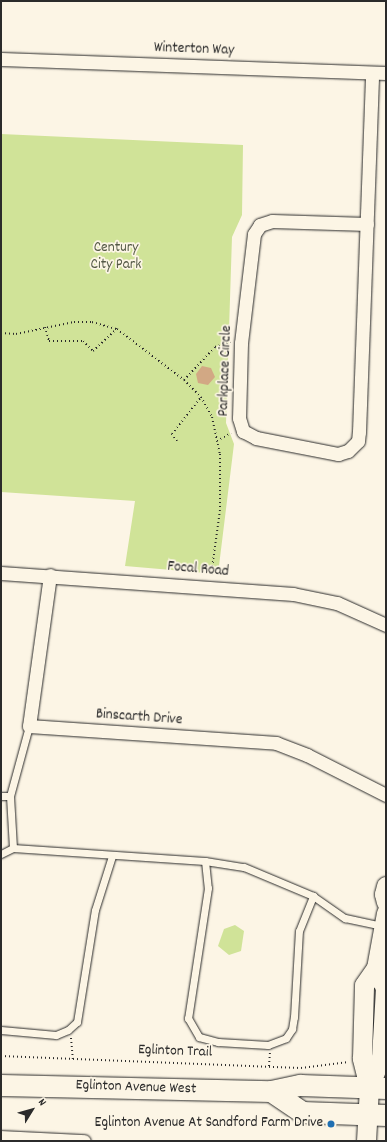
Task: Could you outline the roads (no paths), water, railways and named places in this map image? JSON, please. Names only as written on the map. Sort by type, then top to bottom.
[{"type":"main road","name":"Eglinton Avenue West","points":[[1,1085],[271,1091],[300,1085],[378,1088]]},
{"type":"main road","points":[[271,1091],[302,1112],[377,1115]]},
{"type":"street","name":"Winterton Way","points":[[1,59],[386,73]]},
{"type":"street","name":"Parkplace Circle","points":[[367,224],[272,221],[257,227],[252,242],[241,343],[240,426],[260,440],[338,454],[348,450],[358,441],[367,224],[372,73]]},
{"type":"street","name":"Focal Road","points":[[1,573],[50,575],[316,598],[337,603],[386,625]]},
{"type":"street","points":[[30,726],[50,575]]},
{"type":"street","name":"Binscarth Drive","points":[[30,726],[276,743],[307,755],[386,795]]},
{"type":"street","points":[[386,886],[384,894],[386,902]]},
{"type":"street","points":[[366,1141],[377,1115],[378,1088],[362,1058],[364,985],[376,968],[385,922]]},
{"type":"street","points":[[1,1137],[84,1141]]},
{"type":"lane","points":[[13,848],[10,796],[30,726]]},
{"type":"lane","points":[[1,796],[10,796]]},
{"type":"lane","points":[[1,854],[13,848],[112,856],[204,861],[244,867],[313,896],[345,918],[385,922]]},
{"type":"lane","points":[[1,1030],[56,1035],[68,1030],[77,1022],[95,910],[112,856]]},
{"type":"lane","points":[[204,861],[208,888],[188,1018],[199,1037],[218,1042],[268,1044],[286,1038],[292,1029],[294,1017],[299,931],[313,896]]},
{"type":"place","name":"Eglinton Avenue At Sandford Farm Drive","points":[[331,1124]]},
{"type":"park label","name":"Century City Park","points":[[116,256]]}]
